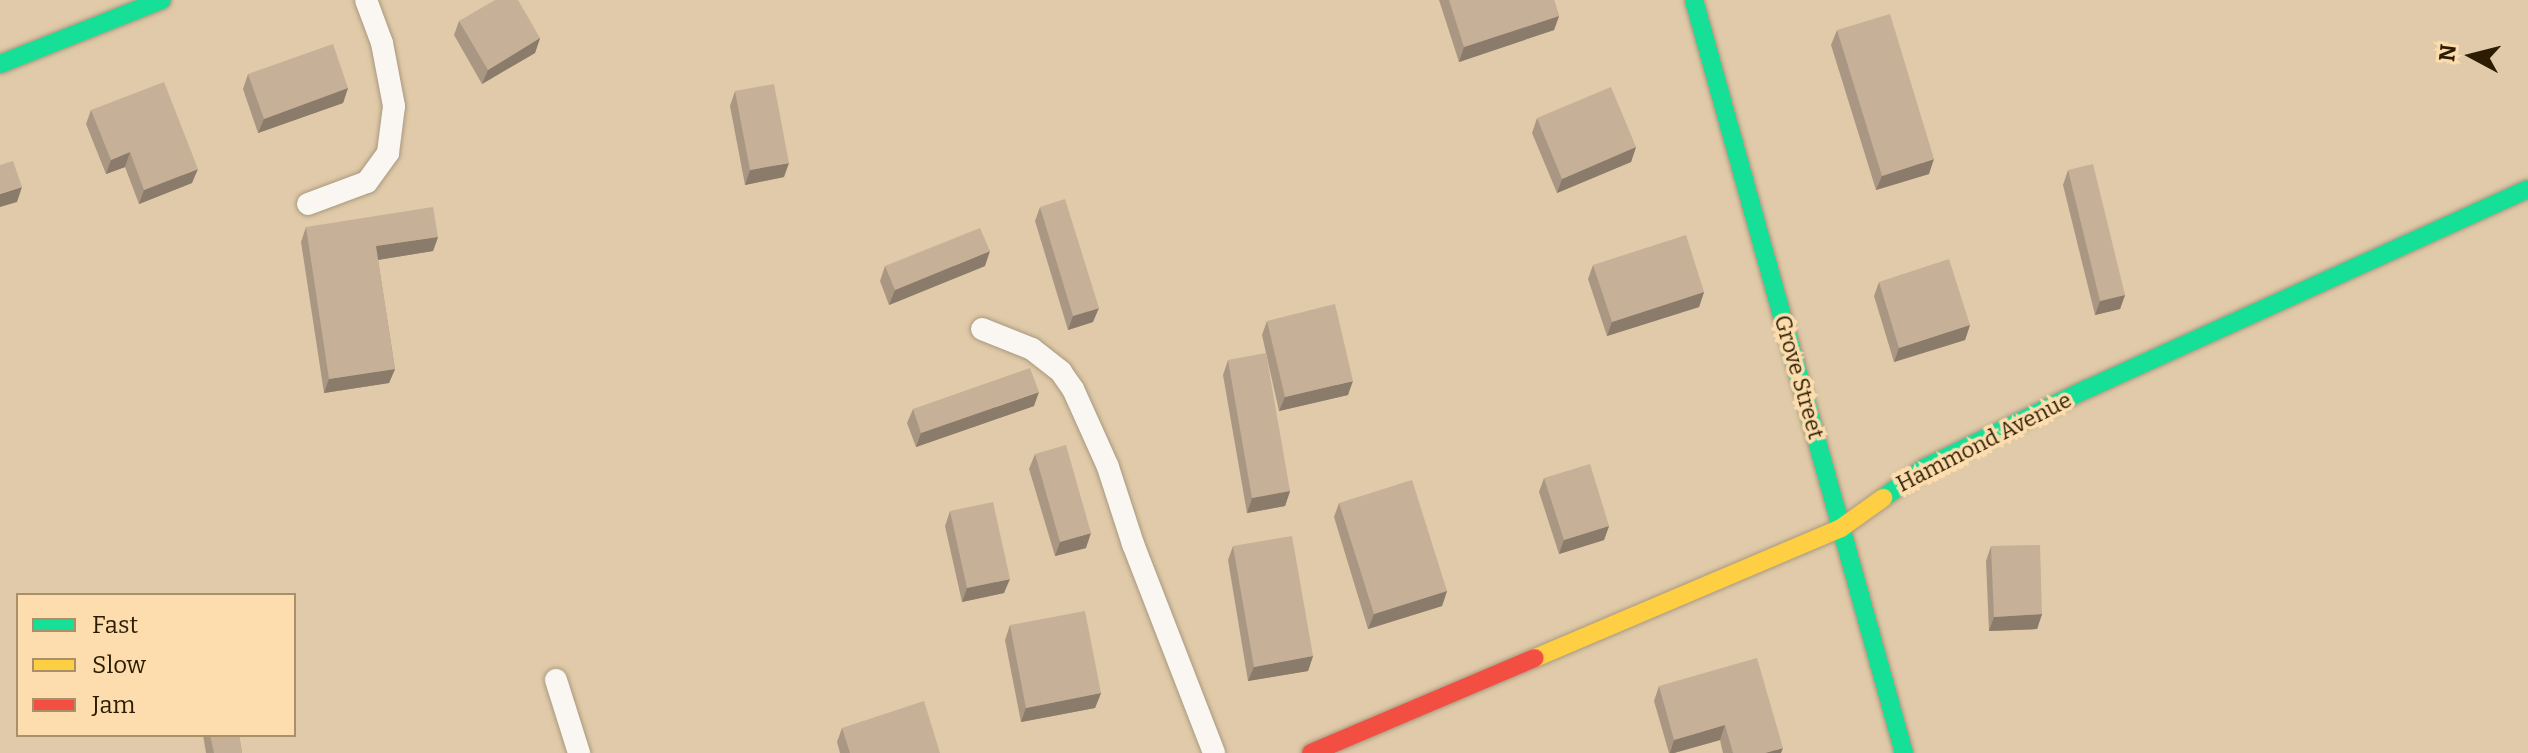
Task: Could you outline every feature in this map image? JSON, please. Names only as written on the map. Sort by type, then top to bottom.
[{"type":"street","points":[[0,64],[162,0]]},
{"type":"street","name":"Grove Street","points":[[1694,0],[1904,753]]},
{"type":"street","name":"Hammond Avenue","points":[[1311,753],[1841,528],[1924,468],[2087,389],[2528,189]]},
{"type":"lane","points":[[81,0],[92,29]]},
{"type":"lane","points":[[308,204],[367,182],[388,153],[394,106],[382,43],[366,0]]},
{"type":"lane","points":[[982,329],[1032,349],[1061,372],[1073,389],[1108,467],[1133,544],[1214,753]]},
{"type":"lane","points":[[556,680],[579,753]]},
{"type":"building","points":[[495,0],[518,0],[540,38],[488,70],[459,21]]},
{"type":"building","points":[[1449,0],[1554,0],[1559,16],[1464,47]]},
{"type":"building","points":[[1890,14],[1934,159],[1882,176],[1837,30]]},
{"type":"building","points":[[333,44],[348,88],[264,119],[248,74]]},
{"type":"building","points":[[164,82],[198,169],[144,190],[130,152],[111,160],[91,110]]},
{"type":"building","points":[[774,84],[789,163],[750,170],[735,91]]},
{"type":"building","points":[[1611,87],[1636,147],[1562,179],[1537,118]]},
{"type":"building","points":[[13,161],[22,187],[0,194],[0,165]]},
{"type":"building","points":[[2093,164],[2125,295],[2100,301],[2068,170]]},
{"type":"building","points":[[1065,199],[1099,308],[1073,316],[1040,207]]},
{"type":"building","points":[[433,207],[438,237],[376,246],[395,369],[329,379],[306,227]]},
{"type":"building","points":[[980,228],[990,251],[895,290],[885,266]]},
{"type":"building","points":[[1686,235],[1704,292],[1612,322],[1593,265]]},
{"type":"building","points":[[1949,259],[1970,325],[1899,348],[1879,282]]},
{"type":"building","points":[[1335,304],[1353,381],[1285,397],[1267,321]]},
{"type":"building","points":[[1266,353],[1290,491],[1252,498],[1228,360]]},
{"type":"building","points":[[1030,368],[1039,392],[921,433],[913,409]]},
{"type":"building","points":[[1066,445],[1091,533],[1060,542],[1035,454]]},
{"type":"building","points":[[1590,464],[1609,526],[1564,540],[1544,478]]},
{"type":"building","points":[[1412,480],[1447,591],[1374,614],[1339,503]]},
{"type":"building","points":[[993,502],[1010,579],[967,588],[950,511]]},
{"type":"building","points":[[1292,536],[1313,656],[1254,667],[1233,546]]},
{"type":"building","points":[[2040,545],[2042,614],[1994,617],[1991,546]]},
{"type":"building","points":[[1085,611],[1101,693],[1026,708],[1010,625]]},
{"type":"building","points":[[1757,658],[1783,748],[1765,753],[1733,753],[1725,725],[1674,740],[1659,686]]},
{"type":"building","points":[[924,701],[940,753],[850,753],[842,728]]},
{"type":"building","points":[[210,737],[239,737],[242,753],[214,753]]},
{"type":"traffic: fast","points":[[0,64],[162,0]]},
{"type":"traffic: fast","points":[[1694,0],[1904,753]]},
{"type":"traffic: fast","points":[[1883,498],[1924,468],[2087,389],[2528,189]]},
{"type":"traffic: slow","points":[[1535,658],[1841,528],[1883,498]]},
{"type":"traffic: jam","points":[[1311,753],[1535,658]]}]
